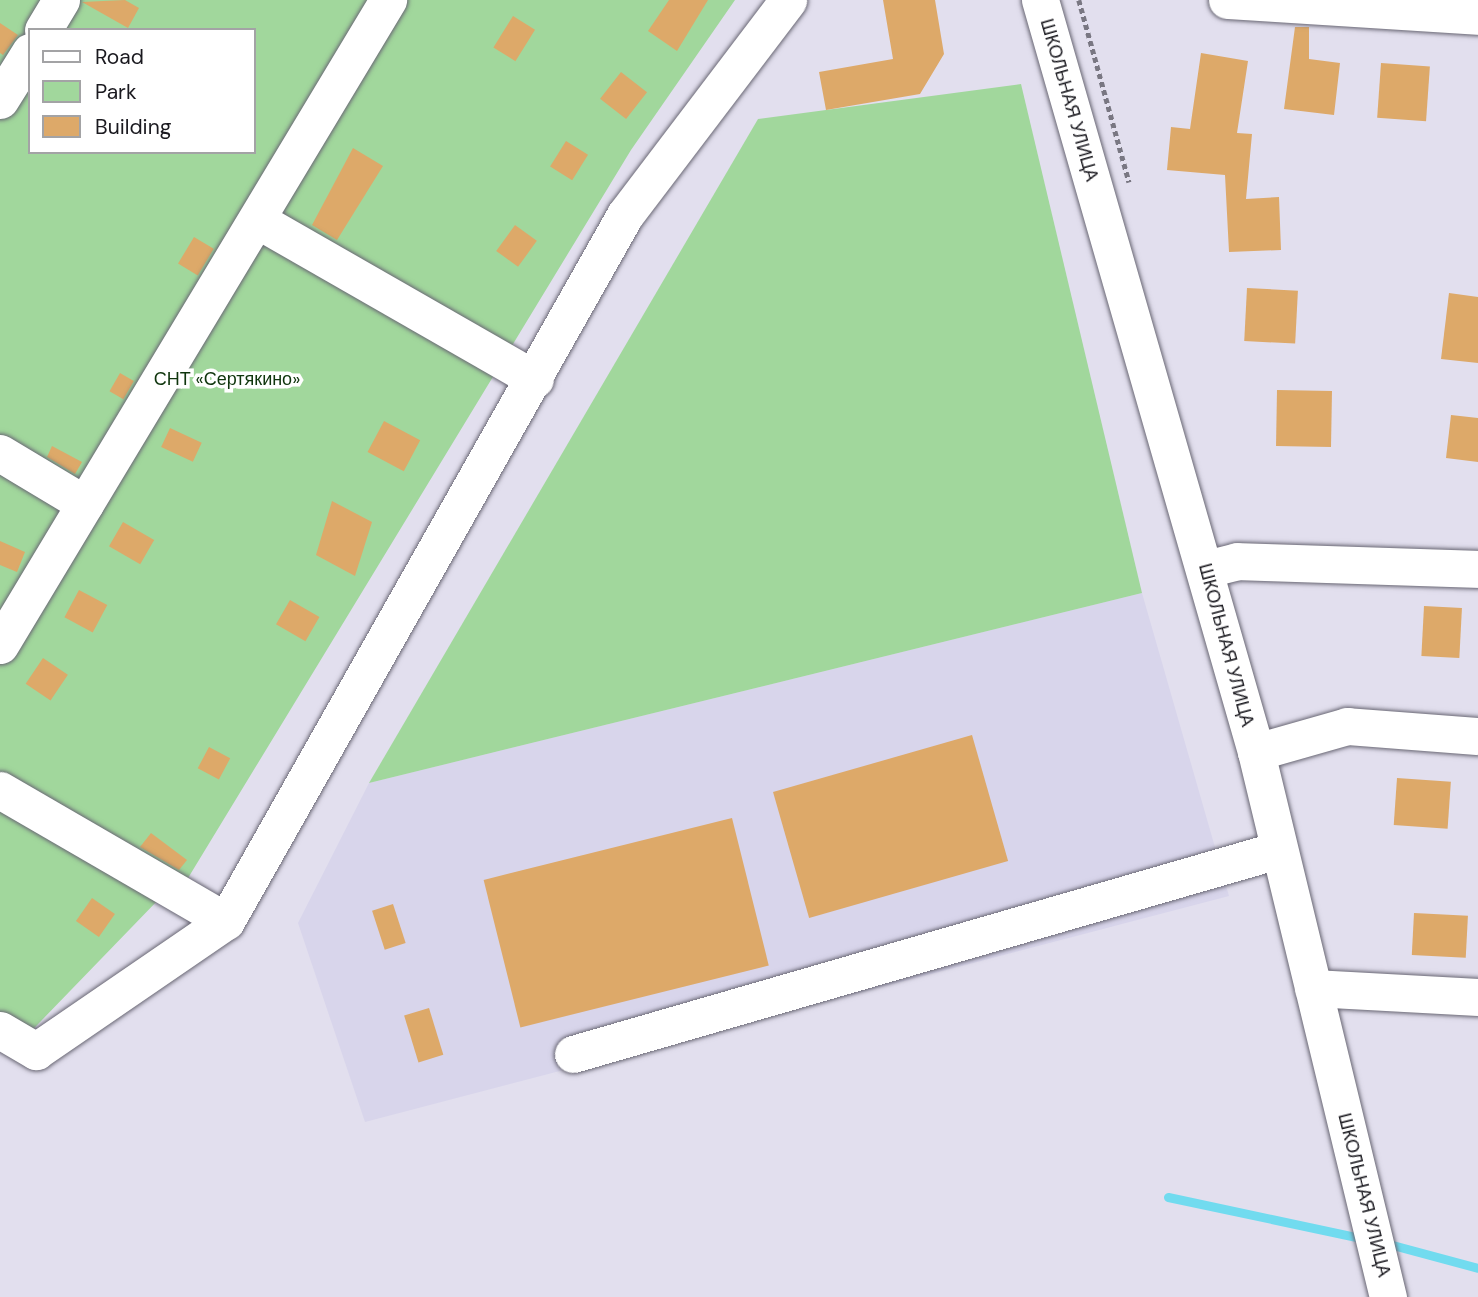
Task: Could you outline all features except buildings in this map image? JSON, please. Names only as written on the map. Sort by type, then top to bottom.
[{"type":"street","points":[[44,28],[61,0]]},
{"type":"street","points":[[0,645],[259,221],[388,0]]},
{"type":"street","points":[[0,1030],[36,1051],[226,921],[535,379],[625,215],[788,0]]},
{"type":"street","name":"ШКОЛЬНАЯ УЛИЦА","points":[[1040,0],[1206,569],[1256,752],[1388,1297]]},
{"type":"street","points":[[1227,0],[1478,16]]},
{"type":"street","points":[[0,100],[28,54]]},
{"type":"street","points":[[259,221],[535,379]]},
{"type":"street","points":[[0,453],[85,504]]},
{"type":"street","points":[[1206,569],[1237,561],[1478,569]]},
{"type":"street","points":[[1256,752],[1347,726],[1478,736]]},
{"type":"street","points":[[0,790],[226,921]]},
{"type":"street","points":[[573,1054],[1278,850]]},
{"type":"street","points":[[1313,988],[1478,997]]},
{"type":"shaded area","points":[[1142,593],[1229,896],[365,1122],[298,923],[369,783]]},
{"type":"green space","name":"СНТ «Сертякино»","points":[[0,0],[735,0],[631,150],[185,883],[160,898],[12,1051],[0,1044]]},
{"type":"green space","points":[[1021,84],[1142,593],[369,783],[758,119]]},
{"type":"waterway","points":[[1168,1197],[1365,1239]]},
{"type":"waterway","points":[[1385,1243],[1478,1268]]}]
